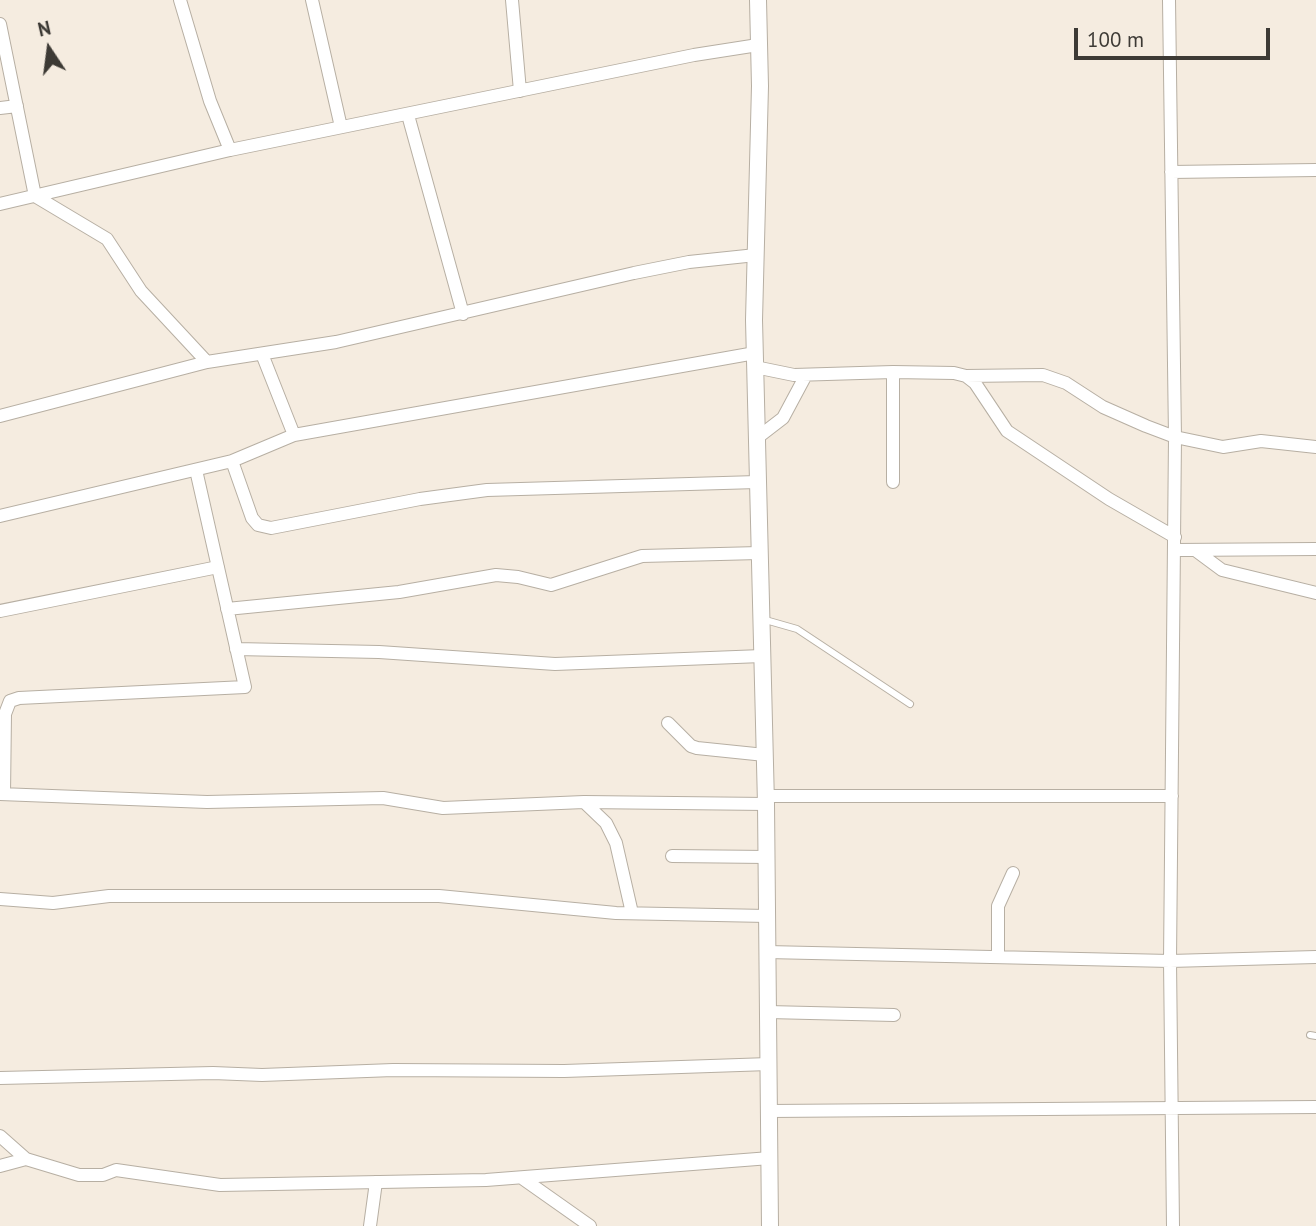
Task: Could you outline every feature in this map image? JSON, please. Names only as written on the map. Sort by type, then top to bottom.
[{"type":"street","points":[[180,0],[210,102],[230,150]]},
{"type":"street","points":[[312,0],[341,127]]},
{"type":"street","points":[[512,0],[520,91]]},
{"type":"street","points":[[758,0],[755,360],[766,800],[770,1226]]},
{"type":"street","points":[[1170,0],[1175,436],[1170,961],[1173,1226]]},
{"type":"street","points":[[0,24],[35,196],[107,239],[141,291],[207,362]]},
{"type":"street","points":[[0,204],[230,150],[758,45]]},
{"type":"street","points":[[0,108],[17,106]]},
{"type":"street","points":[[408,115],[463,314]]},
{"type":"street","points":[[1171,172],[1316,170]]},
{"type":"street","points":[[0,416],[207,362],[324,345],[689,262],[756,256]]},
{"type":"street","points":[[262,354],[294,435]]},
{"type":"street","points":[[0,516],[232,461],[294,435],[755,360],[806,375],[893,372],[1054,378],[1102,407],[1175,436],[1223,447],[1261,441],[1316,447]]},
{"type":"street","points":[[893,372],[894,482]]},
{"type":"street","points":[[757,438],[783,418],[806,375]]},
{"type":"street","points":[[965,376],[975,383],[1007,431],[1175,543],[1195,550],[1222,570],[1316,593]]},
{"type":"street","points":[[232,461],[252,518],[258,526],[271,528],[420,499],[487,490],[757,482]]},
{"type":"street","points":[[196,470],[245,687],[19,698],[10,701],[5,714],[2,794],[207,802],[383,798],[443,808],[583,802],[1172,796]]},
{"type":"street","points":[[1195,550],[1316,549]]},
{"type":"street","points":[[228,609],[399,592],[496,575],[518,576],[551,585],[565,582],[599,567],[642,556],[759,553]]},
{"type":"street","points":[[0,611],[218,566]]},
{"type":"street","points":[[236,649],[379,652],[555,664],[762,656]]},
{"type":"street","points":[[668,723],[691,746],[697,748],[765,755]]},
{"type":"street","points":[[583,802],[606,822],[617,843],[632,914]]},
{"type":"street","points":[[673,856],[766,857]]},
{"type":"street","points":[[998,957],[998,906],[1013,873]]},
{"type":"street","points":[[0,899],[53,903],[109,896],[439,896],[632,914],[767,916]]},
{"type":"street","points":[[768,951],[1170,961],[1316,957]]},
{"type":"street","points":[[768,1012],[894,1014]]},
{"type":"street","points":[[0,1078],[213,1073],[274,1075],[393,1070],[564,1071],[769,1065]]},
{"type":"street","points":[[769,1111],[1316,1107]]},
{"type":"street","points":[[0,1136],[26,1159],[91,1177],[116,1170],[220,1185],[522,1178],[770,1158]]},
{"type":"street","points":[[0,1166],[26,1159]]},
{"type":"street","points":[[522,1178],[590,1226]]},
{"type":"street","points":[[370,1226],[376,1182]]},
{"type":"lane","points":[[760,619],[805,634],[910,704]]}]
